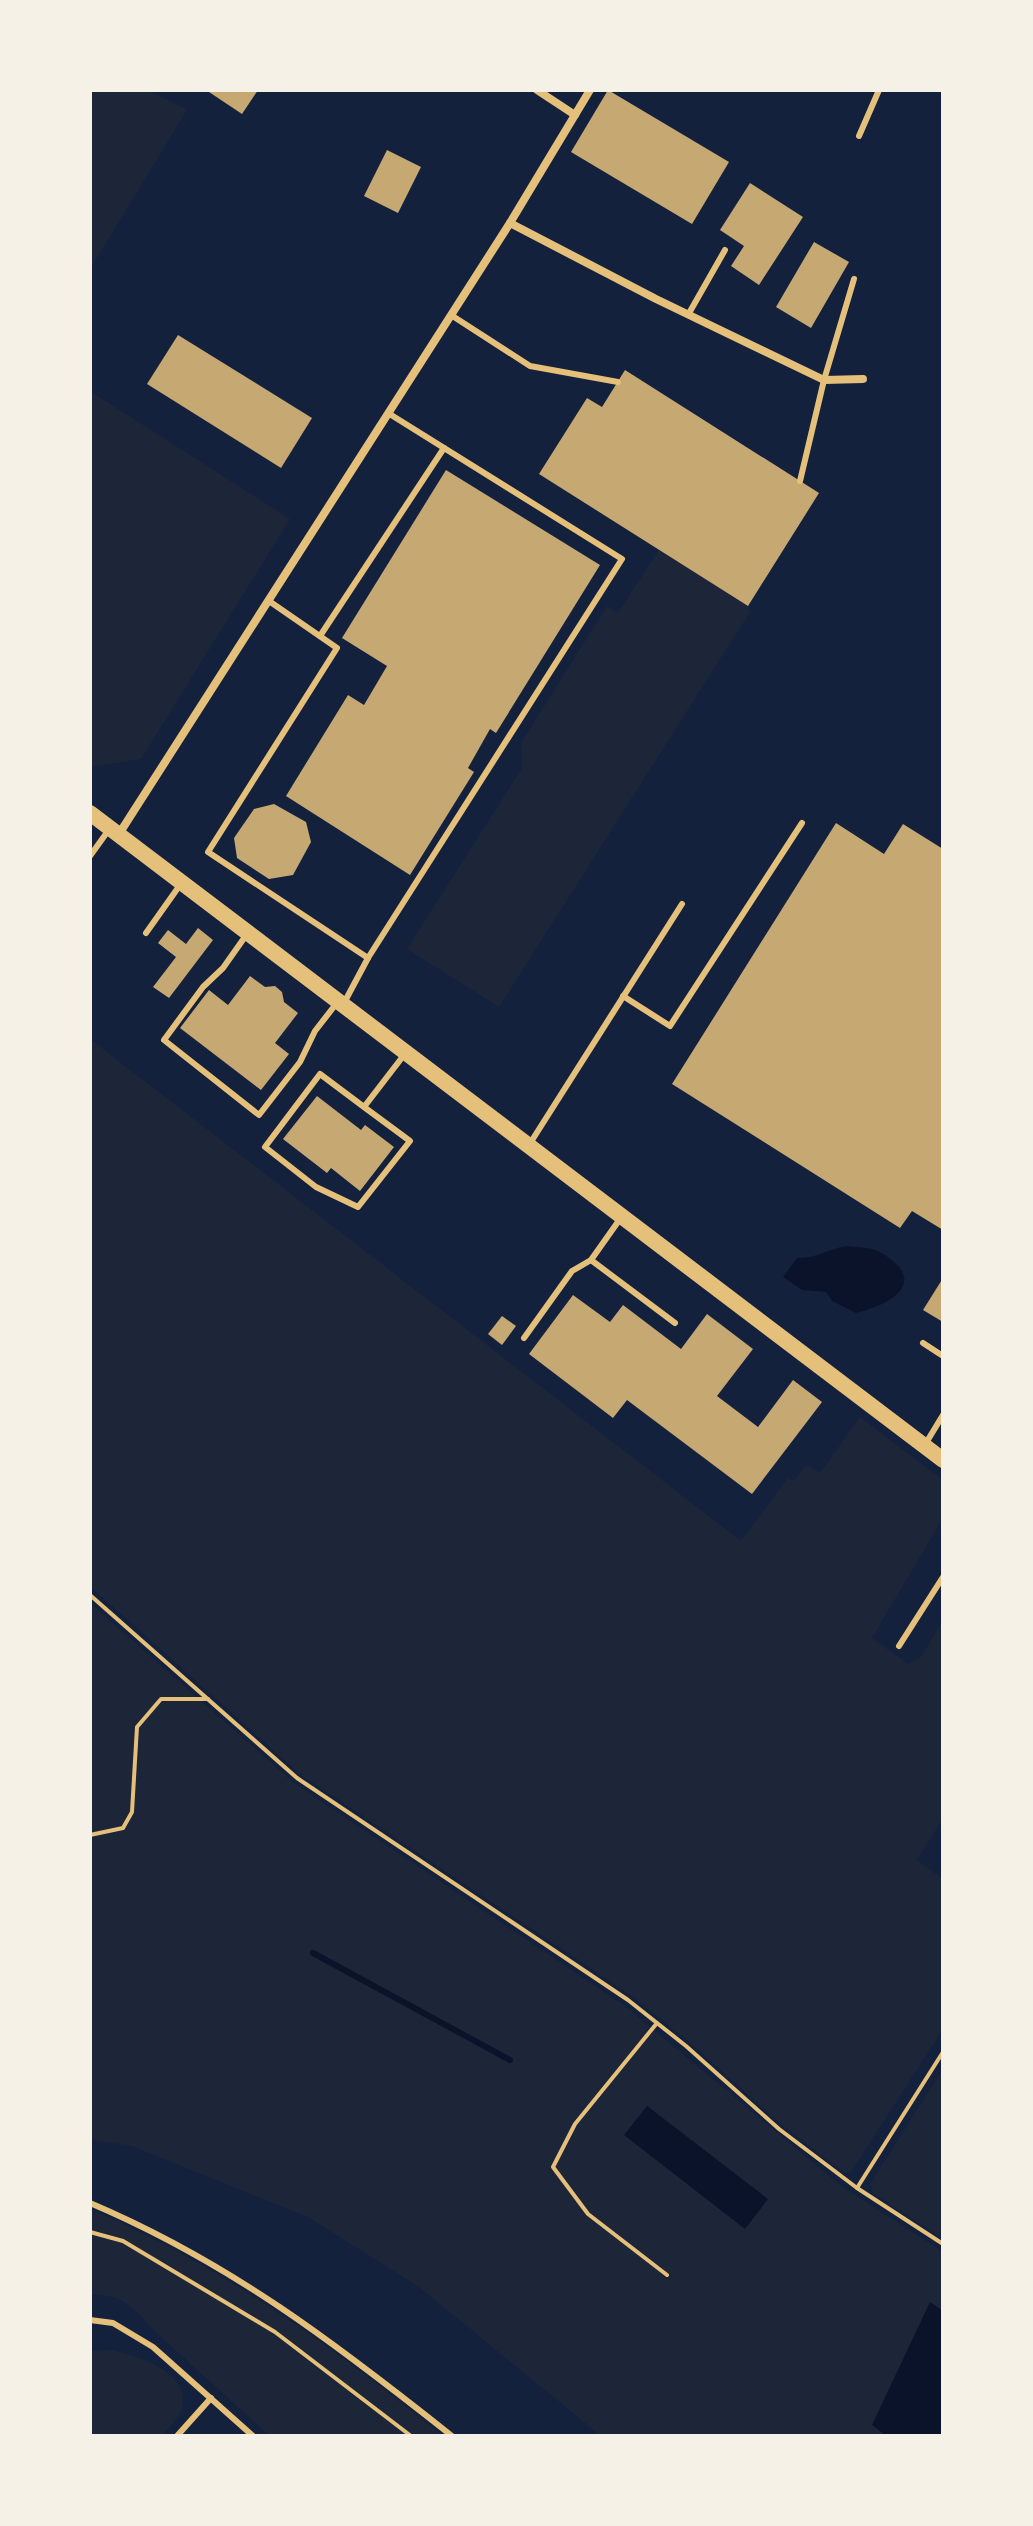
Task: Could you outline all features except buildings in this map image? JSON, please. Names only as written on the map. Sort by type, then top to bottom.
[{"type":"main road","points":[[90,813],[943,1460]]},
{"type":"street","points":[[537,90],[575,115]]},
{"type":"street","points":[[114,831],[269,601],[510,223],[590,90]]},
{"type":"street","points":[[510,223],[688,315],[824,380],[863,379]]},
{"type":"lane","points":[[859,136],[879,90]]},
{"type":"lane","points":[[688,315],[725,250]]},
{"type":"lane","points":[[800,481],[824,380],[854,279]]},
{"type":"lane","points":[[451,315],[530,366],[618,382]]},
{"type":"lane","points":[[248,932],[164,1040],[259,1115],[300,1062],[315,1031],[341,1003],[622,559],[388,413]]},
{"type":"lane","points":[[320,636],[444,448]]},
{"type":"lane","points":[[269,601],[337,648],[208,852],[368,958]]},
{"type":"lane","points":[[623,996],[670,1026],[802,823]]},
{"type":"lane","points":[[90,856],[114,831]]},
{"type":"lane","points":[[146,933],[182,883]]},
{"type":"lane","points":[[529,1145],[682,904]]},
{"type":"lane","points":[[364,1107],[406,1052]]},
{"type":"lane","points":[[320,1074],[364,1107],[410,1141],[358,1207],[316,1187],[265,1147],[320,1074]]},
{"type":"lane","points":[[524,1338],[572,1271],[591,1260],[622,1216]]},
{"type":"lane","points":[[591,1260],[675,1323]]},
{"type":"lane","points":[[923,1343],[943,1356]]},
{"type":"lane","points":[[924,1446],[943,1415]]},
{"type":"lane","points":[[899,1646],[943,1577]]},
{"type":"lane","points":[[90,2203],[146,2227],[206,2260],[297,2317],[452,2436]]},
{"type":"lane","points":[[90,2320],[113,2323],[153,2347],[253,2436]]},
{"type":"lane","points":[[177,2436],[211,2398]]},
{"type":"path","points":[[90,1595],[297,1778],[628,2000],[779,2129],[857,2188],[943,2244]]},
{"type":"path","points":[[90,1835],[123,1828],[132,1812],[137,1727],[153,1708],[161,1699],[208,1699]]},
{"type":"path","points":[[657,2023],[575,2124],[553,2167],[588,2214],[667,2275]]},
{"type":"path","points":[[857,2188],[943,2052]]},
{"type":"path","points":[[90,2232],[123,2241],[275,2332],[411,2436]]},
{"type":"shaded area","points":[[90,90],[147,90],[187,110],[90,269]]},
{"type":"shaded area","points":[[90,391],[290,519],[141,759],[90,767]]},
{"type":"shaded area","points":[[659,550],[748,606],[750,612],[499,1007],[407,949],[522,768],[521,743],[607,606],[618,613]]},
{"type":"shaded area","points":[[90,1039],[741,1541],[788,1478],[794,1481],[806,1465],[820,1473],[860,1417],[943,1480],[943,1518],[872,1638],[908,1664],[921,1657],[943,1620],[943,1818],[917,1860],[943,1879],[943,2029],[851,2172],[845,2173],[782,2125],[632,1996],[300,1774],[90,1586]]},
{"type":"shaded area","points":[[846,1246],[878,1251],[894,1262],[902,1272],[904,1281],[901,1290],[883,1304],[856,1313],[832,1301],[826,1292],[802,1290],[783,1277],[797,1258]]},
{"type":"shaded area","points":[[90,1603],[294,1783],[625,2006],[840,2185],[943,2252],[943,2436],[601,2436],[419,2287],[308,2217],[132,2146],[90,2140]],"holes":[[[647,2106],[768,2199],[745,2228],[625,2134]]]},
{"type":"shaded area","points":[[943,2069],[943,2239],[873,2193],[870,2184]]},
{"type":"shaded area","points":[[647,2106],[768,2199],[745,2229],[624,2135]]},
{"type":"shaded area","points":[[90,2209],[139,2231],[231,2282],[317,2340],[443,2436],[270,2436],[150,2327],[138,2312],[117,2298],[90,2295]]},
{"type":"shaded area","points":[[930,2302],[943,2311],[943,2436],[886,2436],[872,2425]]},
{"type":"shaded area","points":[[112,2350],[158,2367],[177,2383],[182,2393],[182,2409],[161,2436],[90,2436],[90,2351]]},
{"type":"waterway","points":[[313,1953],[510,2060]]}]
